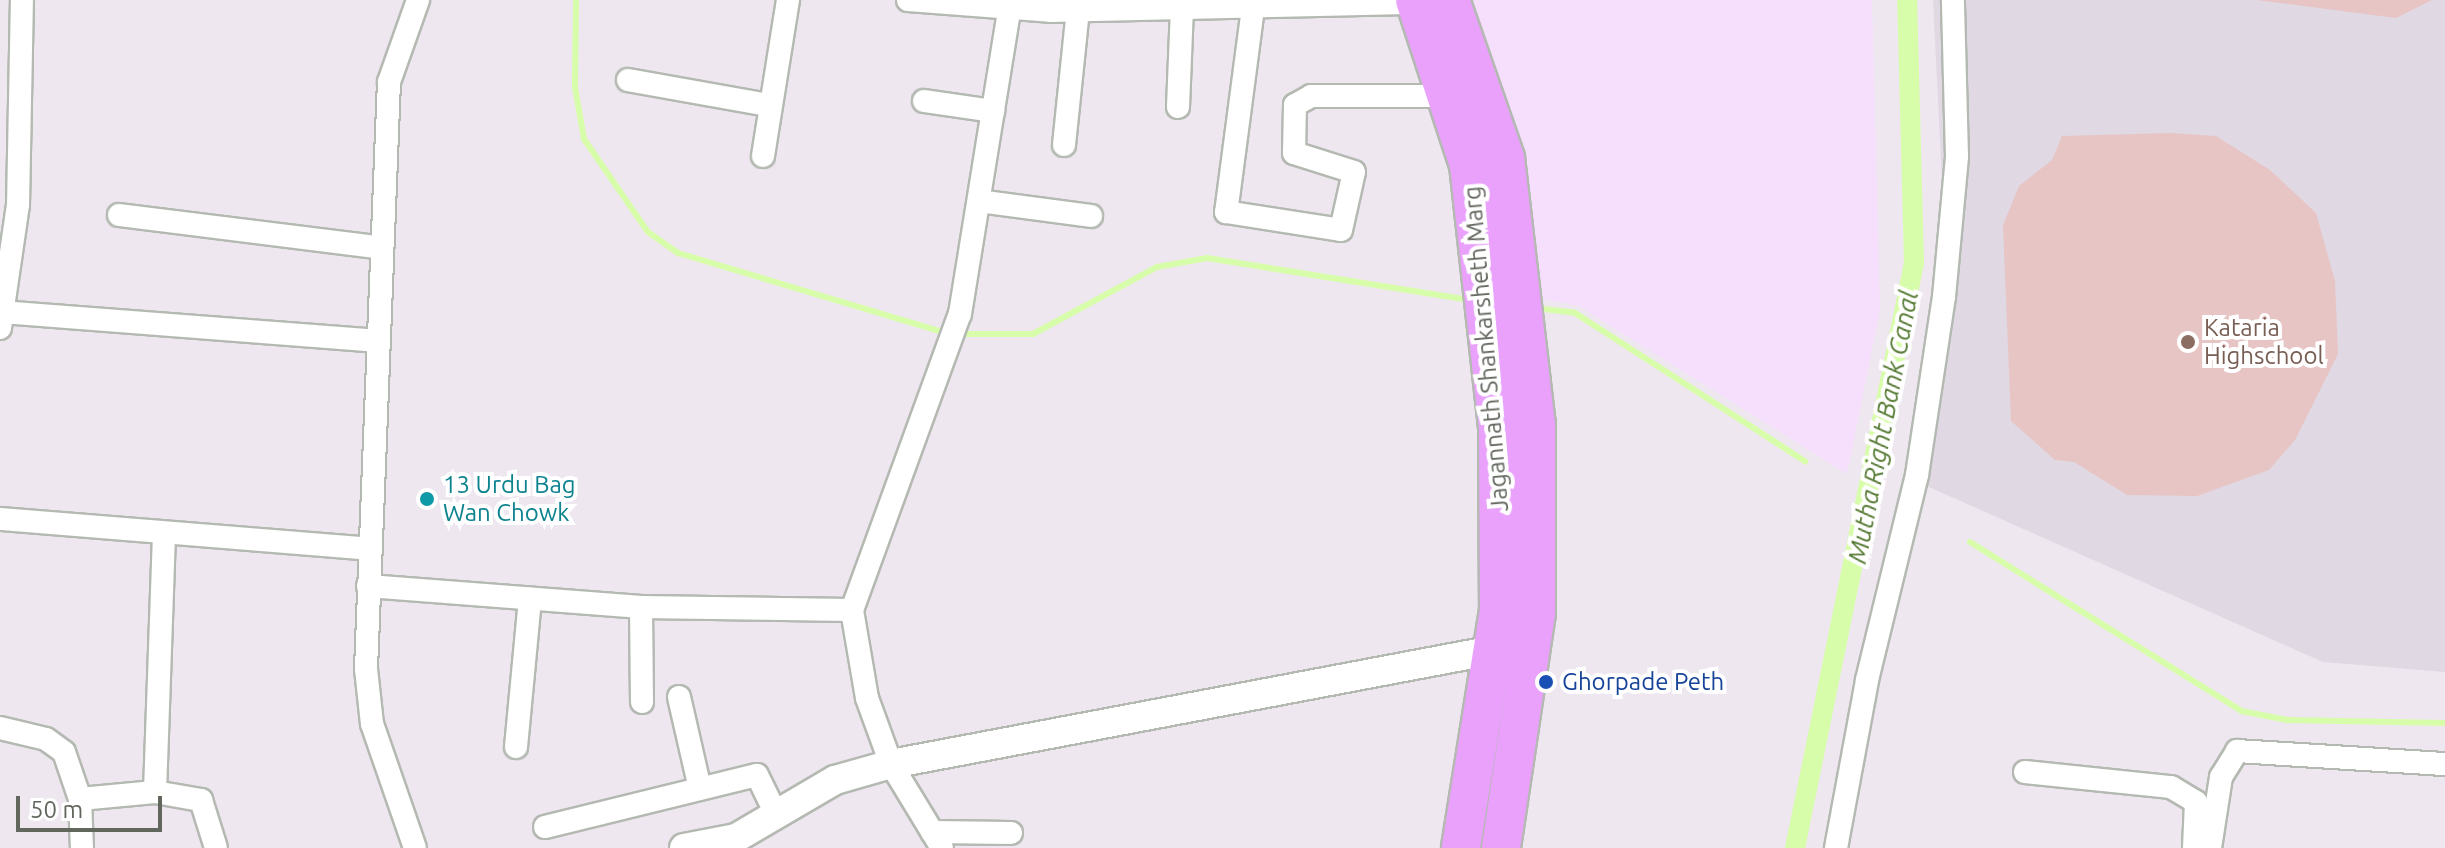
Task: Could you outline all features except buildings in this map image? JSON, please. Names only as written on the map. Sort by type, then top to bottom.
[{"type":"highway","name":"Jagannath Shankarsheth Marg","points":[[1427,1],[1447,96],[1469,165],[1490,340],[1502,528],[1494,650],[1461,848]]},
{"type":"highway","name":"Jagannath Shankarsheth Marg","points":[[1427,1],[1505,158],[1528,334],[1537,599],[1501,848]]},
{"type":"street","points":[[22,0],[1,320],[375,341]]},
{"type":"street","points":[[415,848],[372,724],[368,586],[377,247],[389,82],[418,0]]},
{"type":"street","points":[[763,156],[768,105],[788,0]]},
{"type":"street","points":[[908,0],[1078,10],[1189,6],[1253,8],[1288,3],[1427,1]]},
{"type":"street","points":[[1836,848],[1867,680],[1917,475],[1944,297],[1957,157],[1953,0]]},
{"type":"street","points":[[1010,4],[960,314],[852,610],[867,698],[891,764],[937,840],[1011,833]]},
{"type":"street","points":[[1178,107],[1189,6]]},
{"type":"street","points":[[1253,8],[1226,212],[1341,230],[1354,172],[1294,153],[1295,105],[1311,96],[1447,96]]},
{"type":"street","points":[[1064,145],[1078,10]]},
{"type":"street","points":[[628,80],[768,105]]},
{"type":"street","points":[[924,101],[993,111]]},
{"type":"street","points":[[979,201],[1091,216]]},
{"type":"street","points":[[119,215],[377,247]]},
{"type":"street","points":[[0,519],[164,535],[371,549]]},
{"type":"street","points":[[155,792],[164,535]]},
{"type":"street","points":[[368,586],[641,607],[852,610]]},
{"type":"street","points":[[516,747],[530,599]]},
{"type":"street","points":[[641,607],[642,702]]},
{"type":"street","points":[[701,846],[777,816],[835,780],[891,764],[1494,650]]},
{"type":"street","points":[[679,697],[700,789]]},
{"type":"street","points":[[0,728],[46,739],[64,752],[80,799],[82,848]]},
{"type":"street","points":[[2210,848],[2221,777],[2237,751],[2445,764]]},
{"type":"street","points":[[2025,772],[2171,787],[2196,802],[2194,848]]},
{"type":"street","points":[[545,827],[757,775],[777,816]]},
{"type":"street","points":[[80,799],[155,792],[201,800],[216,848]]},
{"type":"shaded area","points":[[1463,0],[1872,0],[1880,309],[1847,474],[1579,306],[1538,298]]},
{"type":"shaded area","name":"Kataria Highschool","points":[[1933,0],[2445,0],[2445,672],[2323,662],[1920,483],[1943,201]]},
{"type":"shaded area","points":[[2257,0],[2432,0],[2396,18]]},
{"type":"shaded area","points":[[2171,133],[2216,136],[2270,170],[2316,213],[2335,281],[2338,354],[2295,440],[2269,470],[2197,496],[2127,495],[2074,462],[2055,460],[2011,421],[2003,225],[2019,186],[2052,160],[2062,136]]},
{"type":"waterway","points":[[576,0],[575,87],[584,139],[648,232],[678,253],[947,333]]},
{"type":"waterway","name":"Mutha Right Bank Canal","points":[[1795,848],[1914,263],[1907,0]]},
{"type":"waterway","points":[[958,334],[1033,334],[1157,267],[1207,258],[1470,300]]},
{"type":"waterway","points":[[1536,308],[1575,313],[1805,461]]},
{"type":"waterway","points":[[1970,542],[2241,711],[2287,720],[2445,723]]},
{"type":"place","name":"Kataria Highschool","points":[[2188,342]]},
{"type":"place","name":"13 Urdu Bag Wan Chowk","points":[[427,499]]},
{"type":"place","name":"Ghorpade Peth","points":[[1546,682]]}]
